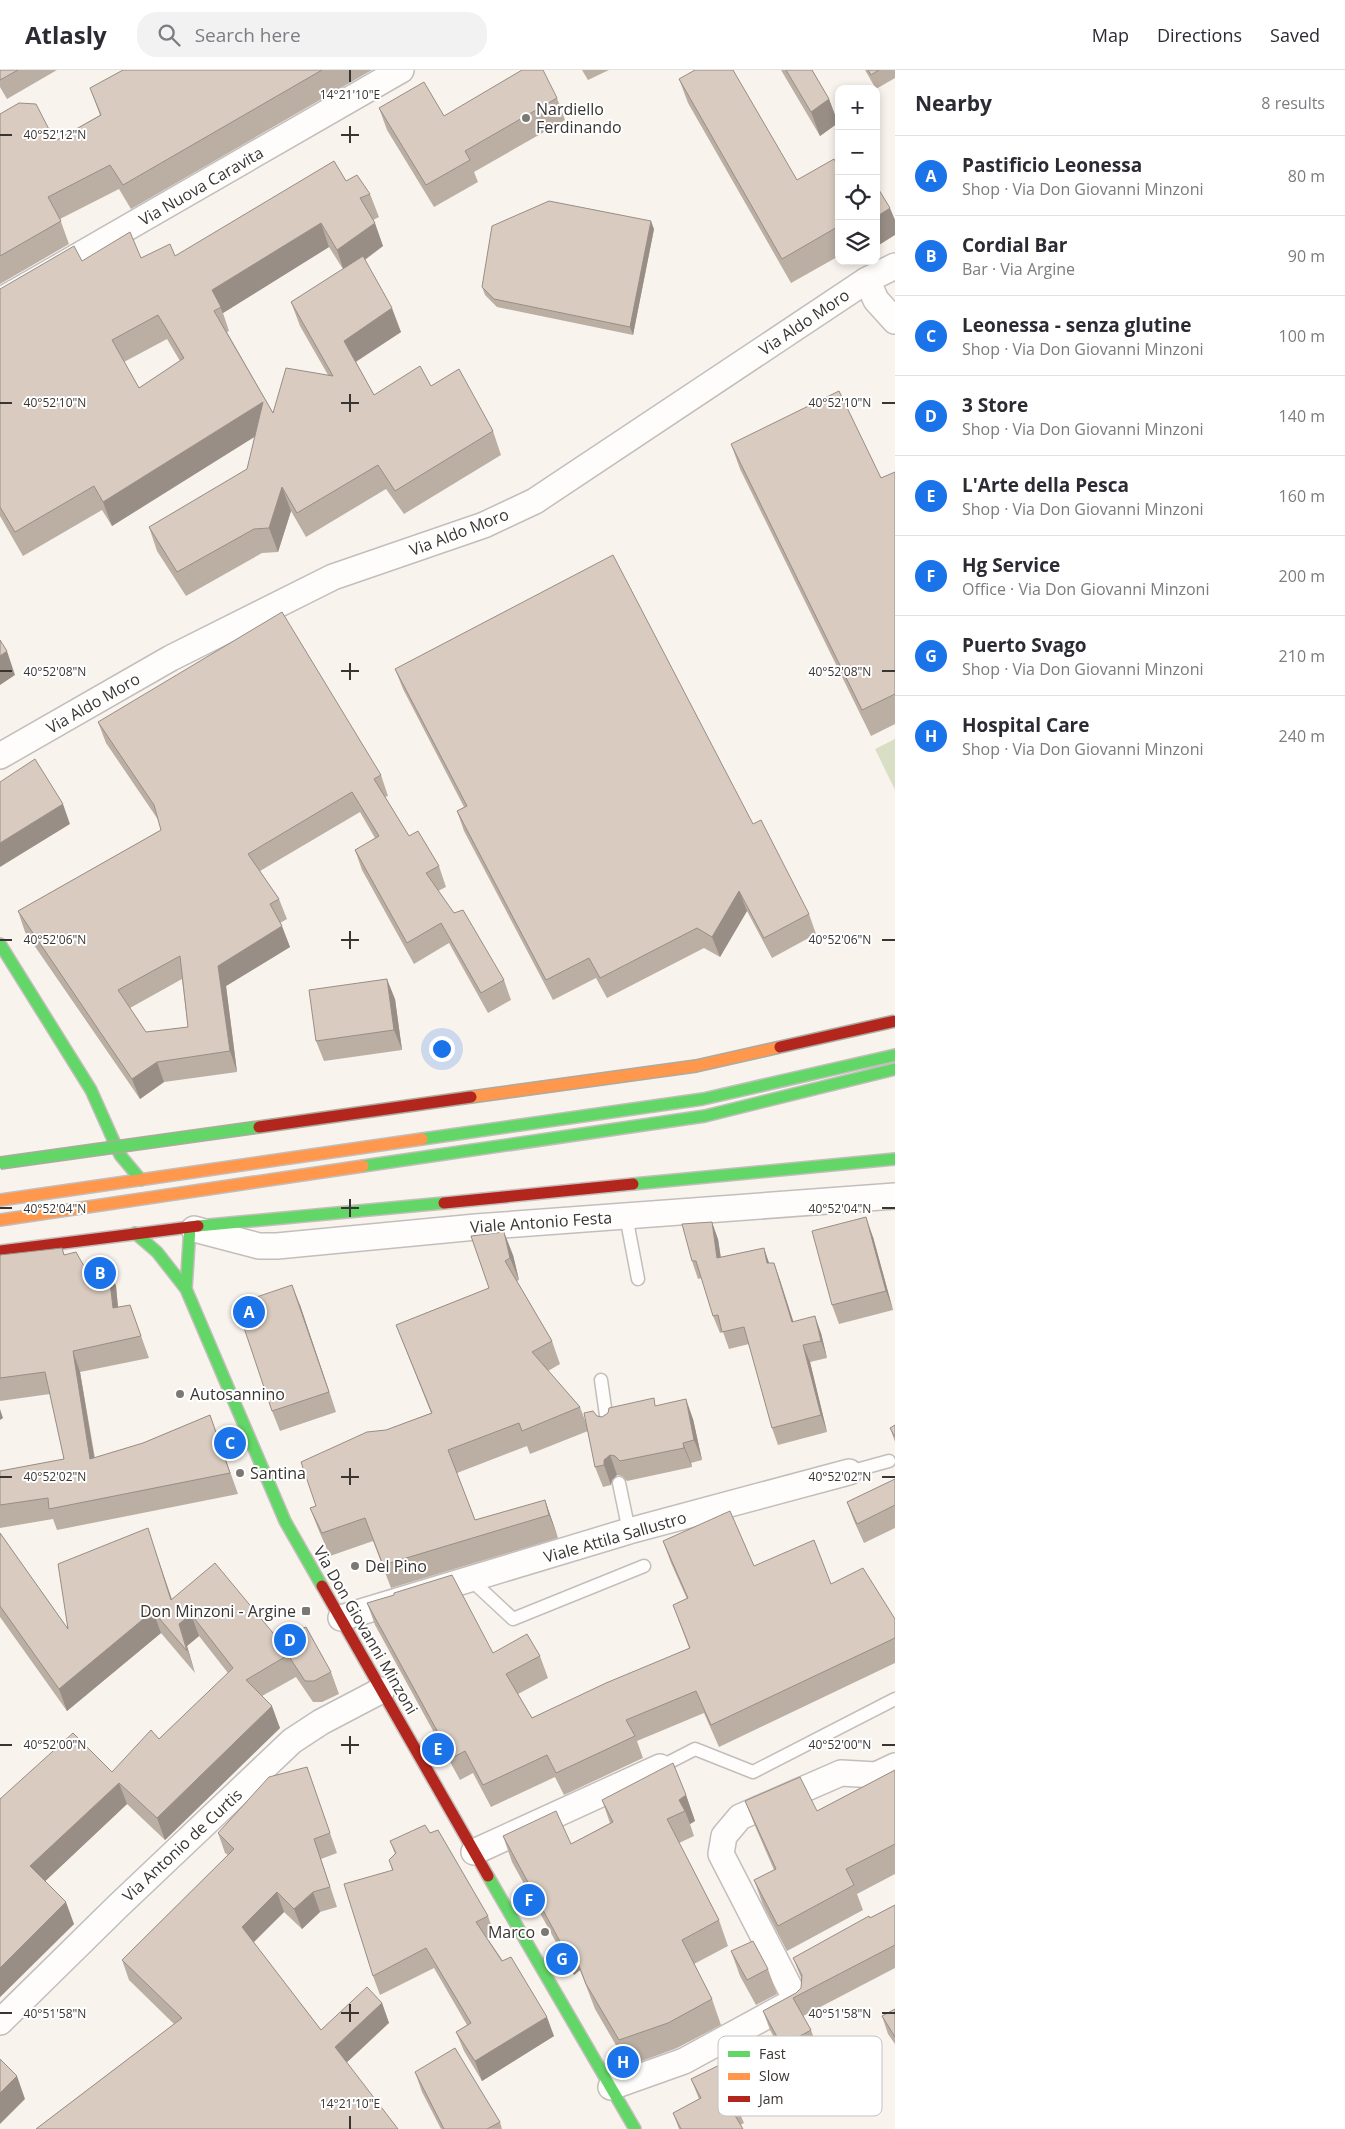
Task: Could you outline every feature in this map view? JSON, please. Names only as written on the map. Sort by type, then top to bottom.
[{"type":"main road","points":[[0,944],[91,1090],[120,1155],[140,1180]]},
{"type":"main road","points":[[0,1163],[696,1066],[895,1020]]},
{"type":"main road","points":[[0,1200],[703,1099],[895,1056]]},
{"type":"main road","points":[[0,1220],[705,1116],[895,1069]]},
{"type":"main road","points":[[113,1183],[120,1155]]},
{"type":"main road","points":[[0,1251],[190,1227],[895,1160]]},
{"type":"main road","name":"Via Don Giovanni Minzoni","points":[[186,1289],[190,1227]]},
{"type":"main road","name":"Via Don Giovanni Minzoni","points":[[135,1233],[152,1245],[164,1257],[186,1289],[285,1521],[635,2129]]},
{"type":"street","name":"Via Nuova Caravita","points":[[0,302],[401,70]]},
{"type":"street","name":"Via Aldo Moro","points":[[0,756],[171,658],[333,577],[484,525],[535,501],[867,280],[895,266]]},
{"type":"street","points":[[867,280],[876,300],[895,321]]},
{"type":"street","name":"Viale Antonio Festa","points":[[190,1227],[259,1246],[277,1246],[626,1216],[895,1196]]},
{"type":"street","name":"Viale Attila Sallustro","points":[[342,1618],[629,1531],[849,1472]]},
{"type":"street","name":"Via Antonio de Curtis","points":[[0,2022],[117,1906],[292,1741],[321,1722],[382,1690]]},
{"type":"street","points":[[730,2036],[796,2000],[790,1966],[721,1854],[724,1836],[740,1817],[841,1773],[876,1775],[895,1766]]},
{"type":"street","points":[[474,1852],[660,1767]]},
{"type":"street","points":[[611,2087],[684,2061],[718,2042]]},
{"type":"lane","points":[[626,1216],[638,1279]]},
{"type":"lane","points":[[601,1380],[608,1429]]},
{"type":"lane","name":"Viale Attila Sallustro","points":[[849,1472],[889,1461]]},
{"type":"lane","points":[[620,1483],[629,1531]]},
{"type":"lane","points":[[470,1579],[513,1619],[644,1566]]},
{"type":"lane","points":[[660,1767],[695,1749],[753,1772],[895,1699]]},
{"type":"green space","points":[[895,739],[895,790],[875,749]]},
{"type":"building","points":[[0,70],[18,70],[0,80]]},
{"type":"building","points":[[123,70],[322,70],[123,185],[110,165],[48,197],[61,221],[0,256],[0,114],[19,103],[36,104],[55,141],[101,115],[90,88]]},
{"type":"building","points":[[522,70],[543,70],[557,98],[465,151],[470,160],[426,185],[379,108],[424,82],[444,116]]},
{"type":"building","points":[[695,70],[733,70],[797,180],[834,159],[835,228],[782,259],[679,79]]},
{"type":"building","points":[[786,70],[812,70],[829,99],[811,112]]},
{"type":"building","points":[[868,70],[879,70],[871,75]]},
{"type":"building","points":[[334,161],[346,181],[357,175],[370,194],[360,198],[375,223],[337,250],[321,223],[212,290],[221,307],[214,311],[273,413],[286,368],[333,376],[291,302],[363,256],[392,308],[344,341],[374,395],[420,366],[431,386],[459,369],[493,431],[395,491],[378,465],[297,513],[282,487],[269,528],[254,529],[177,572],[149,527],[247,469],[263,402],[103,502],[94,486],[15,532],[0,507],[0,289],[74,246],[82,261],[130,232],[141,258],[170,244],[175,256]],"holes":[[[158,315],[184,358],[139,388],[112,340]]]},
{"type":"building","points":[[880,192],[890,208],[880,214]]},
{"type":"building","points":[[549,201],[651,221],[630,327],[494,299],[482,287],[492,226]]},
{"type":"building","points":[[839,391],[881,478],[895,472],[895,694],[862,710],[731,444]]},
{"type":"building","points":[[613,555],[753,824],[761,820],[809,914],[764,938],[739,891],[712,937],[697,928],[600,978],[589,958],[546,980],[457,811],[467,806],[395,669]]},
{"type":"building","points":[[282,612],[381,775],[374,779],[409,836],[418,831],[439,866],[426,873],[454,913],[463,910],[504,980],[481,993],[441,923],[407,943],[355,850],[379,836],[352,792],[248,854],[279,899],[270,904],[282,926],[218,966],[230,1051],[157,1062],[132,1079],[18,911],[161,830],[154,805],[98,722]],"holes":[[[180,956],[188,1027],[146,1032],[118,990]]]},
{"type":"building","points":[[0,640],[7,651],[0,656]]},
{"type":"building","points":[[35,759],[63,804],[0,843],[0,782]]},
{"type":"building","points":[[387,979],[394,1030],[316,1041],[309,990]]},
{"type":"building","points":[[866,1217],[886,1291],[832,1305],[812,1231]]},
{"type":"building","points":[[712,1222],[717,1258],[764,1248],[767,1263],[774,1263],[792,1322],[815,1316],[821,1341],[803,1345],[821,1415],[772,1428],[744,1327],[722,1332],[718,1315],[713,1316],[696,1261],[692,1261],[682,1224]]},
{"type":"building","points":[[504,1232],[510,1258],[505,1261],[552,1341],[532,1352],[580,1407],[522,1431],[519,1423],[448,1450],[475,1520],[545,1500],[549,1515],[383,1565],[365,1518],[322,1533],[310,1508],[316,1506],[301,1462],[367,1432],[386,1430],[432,1413],[396,1325],[489,1288],[471,1236]]},
{"type":"building","points":[[62,1248],[64,1255],[76,1252],[85,1268],[108,1264],[113,1308],[130,1305],[141,1336],[73,1351],[90,1459],[143,1443],[210,1415],[230,1473],[49,1509],[48,1498],[0,1505],[0,1471],[64,1459],[45,1372],[0,1378],[0,1255]]},
{"type":"building","points":[[292,1285],[329,1392],[272,1411],[236,1304]]},
{"type":"building","points":[[654,1398],[655,1406],[686,1399],[694,1440],[683,1443],[684,1448],[620,1461],[615,1456],[610,1455],[604,1460],[604,1465],[595,1467],[584,1413],[593,1411],[597,1416],[602,1417],[608,1413],[609,1408]]},
{"type":"building","points":[[895,1425],[895,1437],[890,1428]]},
{"type":"building","points":[[895,1479],[895,1505],[857,1524],[847,1502]]},
{"type":"building","points":[[730,1511],[754,1566],[814,1540],[831,1584],[863,1568],[895,1619],[895,1638],[711,1725],[696,1691],[626,1720],[635,1736],[556,1773],[547,1755],[483,1785],[465,1751],[452,1758],[367,1603],[452,1575],[493,1653],[527,1634],[540,1656],[506,1674],[532,1718],[606,1683],[690,1648],[673,1605],[688,1598],[663,1541]]},
{"type":"building","points":[[148,1528],[171,1600],[215,1563],[278,1639],[306,1627],[331,1672],[314,1681],[305,1681],[288,1655],[246,1680],[272,1706],[157,1818],[119,1783],[30,1866],[66,1902],[0,1968],[0,1799],[73,1733],[112,1772],[151,1730],[159,1739],[233,1668],[191,1614],[179,1624],[187,1651],[153,1611],[59,1689],[0,1606],[0,1533],[68,1629],[58,1564]]},
{"type":"building","points":[[673,1763],[686,1795],[679,1800],[685,1811],[667,1819],[719,1920],[682,1940],[712,1999],[668,2023],[619,2040],[586,1984],[571,1945],[564,1949],[503,1836],[556,1811],[571,1844],[613,1822],[602,1800]]},
{"type":"building","points":[[307,1767],[330,1833],[314,1839],[330,1887],[313,1892],[294,1909],[277,1892],[242,1927],[321,2030],[367,1987],[382,2003],[335,2047],[398,2129],[36,2129],[182,2018],[122,1960],[234,1849],[218,1833],[269,1777]]},
{"type":"building","points":[[895,1770],[895,1844],[846,1869],[854,1885],[778,1926],[754,1880],[776,1869],[745,1801],[800,1777],[817,1811]]},
{"type":"building","points":[[425,1825],[430,1833],[438,1830],[488,1916],[476,1922],[502,1961],[511,1957],[547,2017],[475,2061],[456,2032],[471,2023],[426,1948],[373,1976],[344,1884],[393,1870],[389,1860],[396,1853],[390,1841]]},
{"type":"building","points":[[895,1905],[895,1945],[793,1998],[811,2030],[800,2036],[777,2036],[763,2011],[796,1993],[801,1988],[802,1975],[793,1958],[869,1916],[870,1918]]},
{"type":"building","points":[[753,1941],[768,1969],[747,1980],[731,1951]]},
{"type":"building","points":[[895,2009],[895,2037],[882,2016]]},
{"type":"building","points":[[455,2048],[500,2122],[487,2129],[444,2129],[415,2072]]},
{"type":"building","points":[[0,2059],[17,2076],[0,2093]]},
{"type":"building","points":[[718,2066],[718,2116],[735,2116],[743,2129],[681,2129],[673,2113],[701,2098],[691,2079]]},
{"type":"traffic: fast","points":[[0,944],[91,1090],[120,1155],[141,1180]]},
{"type":"traffic: fast","points":[[422,1139],[703,1099],[895,1055]]},
{"type":"traffic: fast","points":[[363,1166],[705,1116],[895,1069]]},
{"type":"traffic: fast","points":[[0,1163],[259,1127]]},
{"type":"traffic: fast","points":[[633,1184],[895,1159]]},
{"type":"traffic: fast","points":[[198,1226],[444,1203]]},
{"type":"traffic: fast","points":[[186,1289],[190,1227]]},
{"type":"traffic: fast","points":[[135,1233],[157,1252],[186,1289],[285,1521],[322,1586]]},
{"type":"traffic: fast","points":[[488,1876],[635,2129]]},
{"type":"traffic: slow","points":[[471,1097],[696,1066],[780,1047]]},
{"type":"traffic: slow","points":[[0,1200],[422,1139]]},
{"type":"traffic: slow","points":[[0,1220],[363,1166]]},
{"type":"traffic: jam","points":[[780,1047],[895,1021]]},
{"type":"traffic: jam","points":[[259,1127],[471,1097]]},
{"type":"traffic: jam","points":[[444,1203],[633,1184]]},
{"type":"traffic: jam","points":[[0,1251],[198,1226]]},
{"type":"traffic: jam","points":[[322,1586],[488,1876]]},
{"type":"place","name":"Nardiello Ferdinando","points":[[526,118]]},
{"type":"place","name":"Cordial Bar","points":[[100,1273]]},
{"type":"place","name":"Pastificio Leonessa","points":[[249,1312]]},
{"type":"place","name":"Autosannino","points":[[180,1394]]},
{"type":"place","name":"Leonessa - senza glutine","points":[[230,1443]]},
{"type":"place","name":"Santina","points":[[240,1473]]},
{"type":"place","name":"Del Pino","points":[[355,1566]]},
{"type":"place","name":"Don Minzoni - Argine","points":[[306,1611]]},
{"type":"place","name":"3 Store","points":[[290,1640]]},
{"type":"place","name":"L'Arte della Pesca","points":[[438,1749]]},
{"type":"place","name":"Hg Service","points":[[529,1900]]},
{"type":"place","name":"Marco","points":[[545,1932]]},
{"type":"place","name":"Puerto Svago","points":[[562,1959]]},
{"type":"place","name":"Hospital Care","points":[[623,2062]]}]
